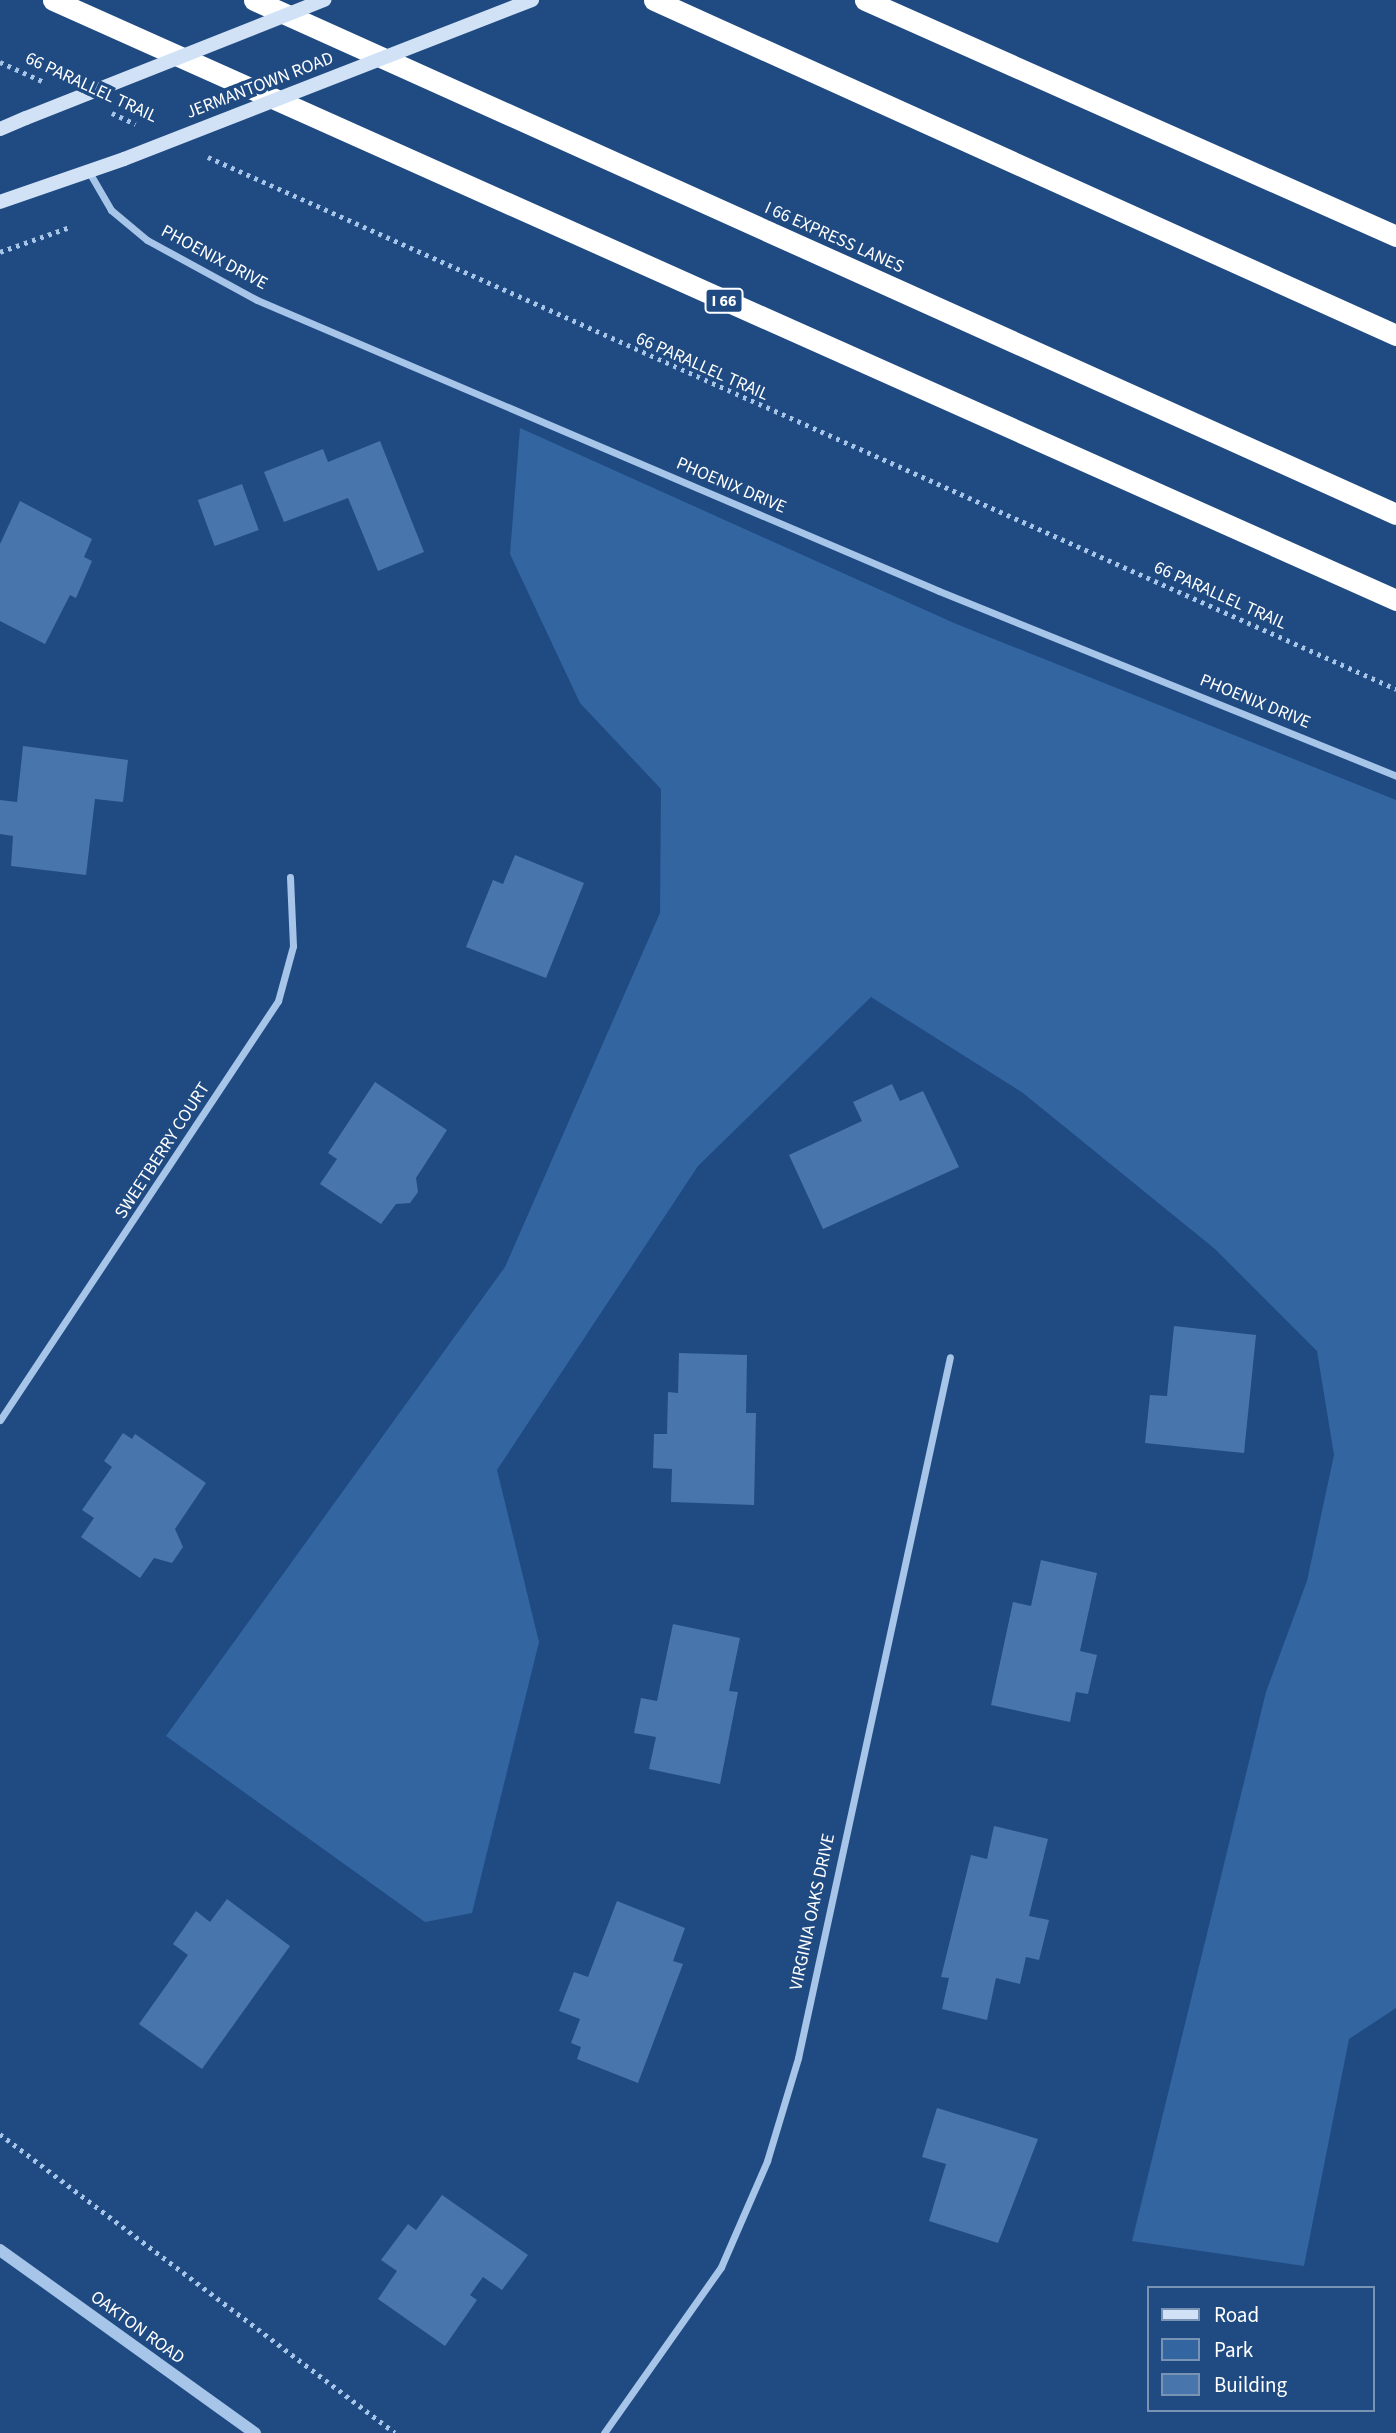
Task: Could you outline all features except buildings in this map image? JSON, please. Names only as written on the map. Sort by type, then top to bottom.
[{"type":"highway","name":"I 66","points":[[53,0],[1396,600]]},
{"type":"highway","name":"I 66 EXPRESS LANES","points":[[254,0],[1396,514]]},
{"type":"highway","points":[[654,0],[1396,334]]},
{"type":"highway","points":[[866,0],[1396,236]]},
{"type":"main road","points":[[0,129],[324,0]]},
{"type":"main road","name":"JERMANTOWN ROAD","points":[[0,202],[124,159],[532,0]]},
{"type":"street","name":"PHOENIX DRIVE","points":[[89,172],[111,210],[147,240],[257,300],[939,591],[1396,776]]},
{"type":"street","name":"SWEETBERRY COURT","points":[[0,1420],[278,1001],[293,946],[290,877]]},
{"type":"street","name":"VIRGINIA OAKS DRIVE","points":[[604,2433],[721,2267],[767,2161],[798,2058],[950,1357]]},
{"type":"street","name":"OAKTON ROAD","points":[[0,2250],[255,2433]]},
{"type":"path","name":"66 PARALLEL TRAIL","points":[[0,62],[50,85]]},
{"type":"path","name":"66 PARALLEL TRAIL","points":[[100,108],[150,131]]},
{"type":"path","name":"66 PARALLEL TRAIL","points":[[201,154],[1396,689]]},
{"type":"path","points":[[0,252],[70,227]]},
{"type":"path","points":[[0,2134],[395,2433]]},
{"type":"green space","points":[[520,428],[954,623],[1396,800],[1396,2008],[1349,2039],[1304,2266],[1132,2241],[1266,1692],[1307,1581],[1334,1455],[1317,1351],[1215,1249],[1023,1093],[871,997],[698,1166],[497,1470],[539,1642],[472,1913],[425,1922],[166,1736],[505,1267],[660,913],[661,789],[580,703],[510,554]]}]
